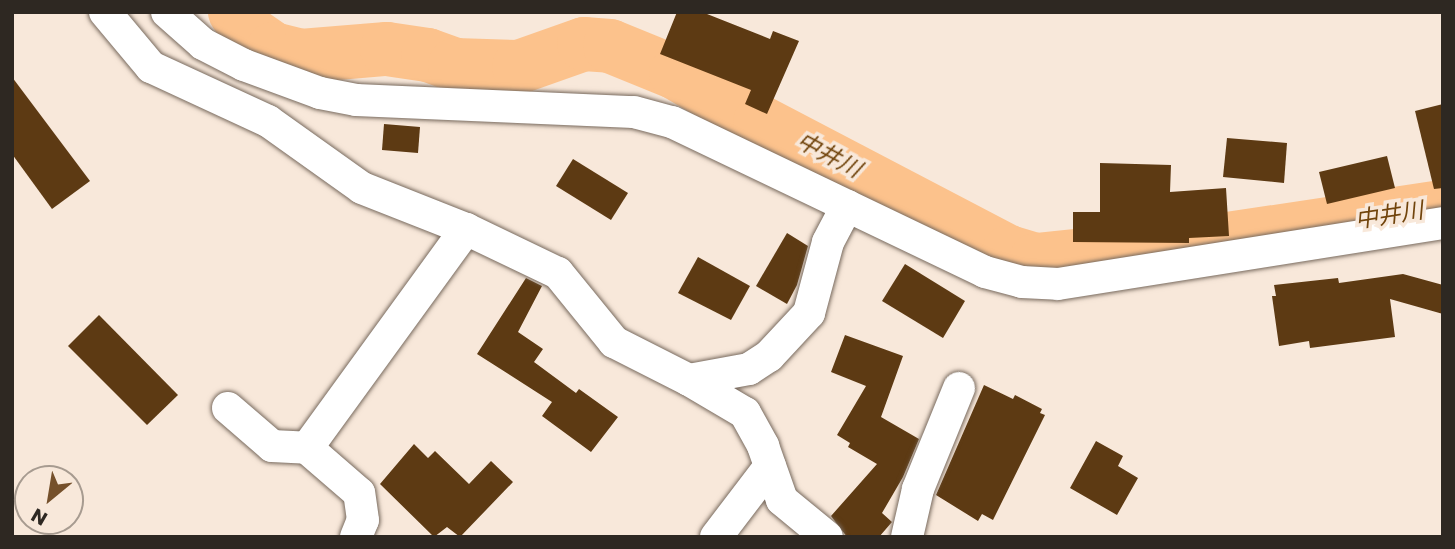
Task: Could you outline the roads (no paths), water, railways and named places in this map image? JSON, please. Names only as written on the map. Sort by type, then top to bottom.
[{"type":"street","points":[[105,12],[151,67],[268,121],[362,188],[466,229],[558,273],[614,342],[689,380],[745,413],[764,446],[782,500],[827,537]]},
{"type":"street","points":[[167,12],[203,44],[244,65],[320,93],[356,100],[634,112],[672,122],[985,272],[1022,282],[1058,284],[1443,223]]},
{"type":"street","points":[[689,380],[750,369],[769,356],[809,313],[828,242],[847,206]]},
{"type":"street","points":[[307,448],[466,229]]},
{"type":"street","points":[[907,537],[918,489],[959,388]]},
{"type":"street","points":[[228,408],[272,446],[307,448],[359,493],[363,520],[356,537]]},
{"type":"street","points":[[716,537],[770,466]]},
{"type":"waterway","name":"中井川","points":[[235,12],[249,32],[273,49],[301,56],[387,49],[428,55],[455,65],[519,67],[584,44],[610,46],[676,73],[760,122],[1009,252],[1036,260],[1201,243],[1443,207]]}]
